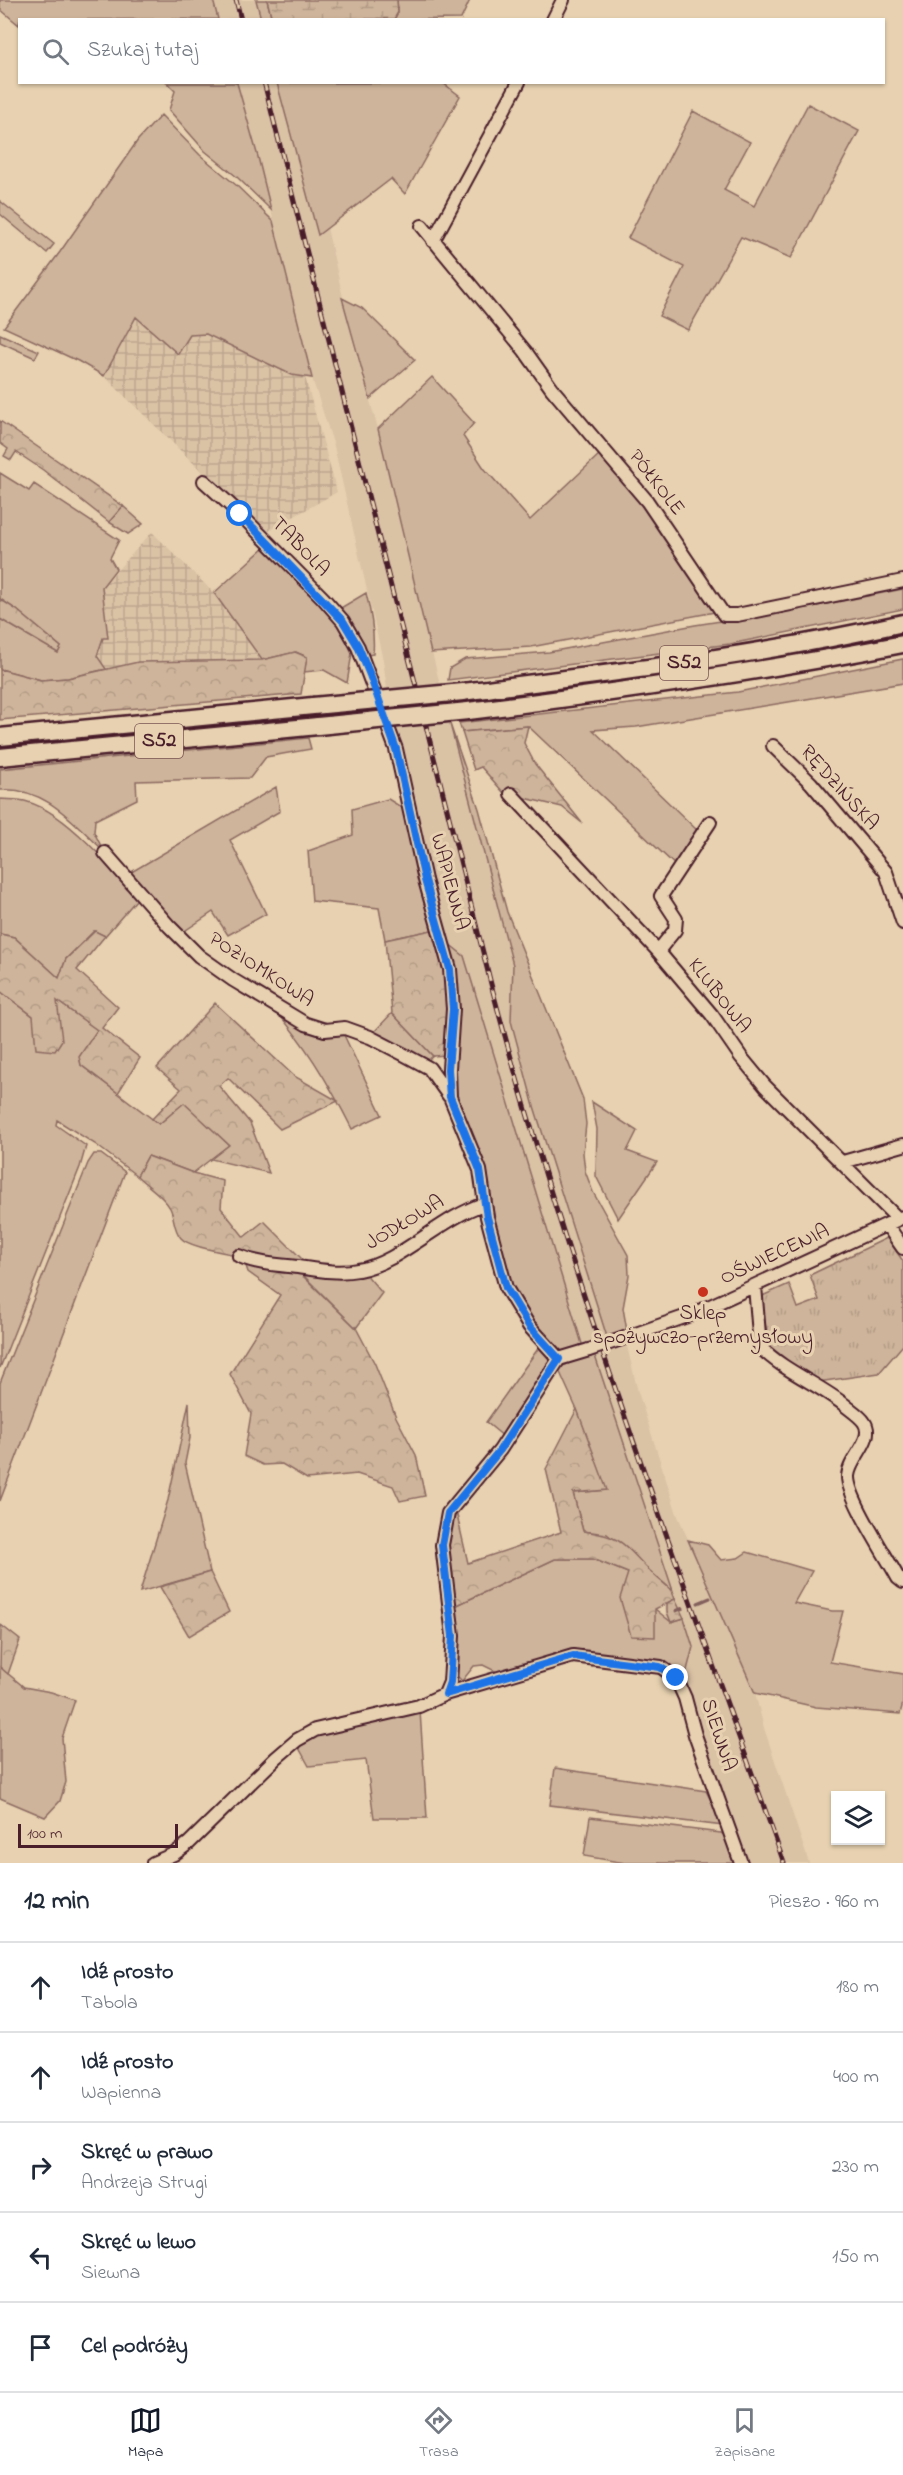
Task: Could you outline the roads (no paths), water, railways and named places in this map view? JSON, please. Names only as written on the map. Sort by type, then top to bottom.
[{"type":"highway","name":"S52","points":[[0,737],[463,692],[767,650],[903,623]]},
{"type":"highway","name":"S52","points":[[0,757],[468,711],[672,685],[903,644]]},
{"type":"street","points":[[554,18],[563,0]]},
{"type":"street","points":[[433,240],[518,84]]},
{"type":"street","name":"PÓŁKOLE","points":[[422,226],[525,351],[552,388],[647,501],[724,615],[737,615],[903,581]]},
{"type":"street","name":"TABOLA","points":[[204,481],[240,514],[343,621],[358,646],[396,749]]},
{"type":"street","name":"RĘDZIŃSKA","points":[[773,746],[811,783],[886,872],[903,923]]},
{"type":"street","name":"WAPIENNA","points":[[396,749],[425,880],[450,969],[453,1009],[449,1060],[450,1097],[480,1170],[484,1203],[506,1288],[529,1326],[559,1359]]},
{"type":"street","name":"KLUBOWA","points":[[511,794],[658,951],[712,1015],[741,1057],[765,1086],[843,1162],[896,1220],[903,1248]]},
{"type":"street","points":[[658,951],[675,930],[676,919],[661,896],[710,822]]},
{"type":"street","name":"POZIOMKOWA","points":[[105,853],[169,926],[199,956],[233,980],[306,1024],[325,1030],[345,1028],[370,1037],[429,1068],[450,1097]]},
{"type":"street","points":[[429,1068],[449,1060]]},
{"type":"street","points":[[843,1162],[903,1145]]},
{"type":"street","name":"JODŁOWA","points":[[239,1256],[265,1263],[328,1272],[370,1268],[467,1209],[484,1203]]},
{"type":"street","name":"OŚWIECENIA","points":[[559,1359],[693,1314],[896,1220]]},
{"type":"street","points":[[755,1286],[760,1347],[780,1365],[825,1390],[864,1422],[867,1431],[866,1438],[853,1460],[848,1477],[849,1483],[856,1504],[898,1578],[903,1582]]},
{"type":"street","points":[[446,1694],[450,1682],[453,1636],[442,1545],[448,1513],[500,1450],[559,1359]]},
{"type":"street","name":"SIEWNA","points":[[153,1863],[174,1854],[189,1844],[276,1758],[297,1740],[315,1730],[419,1706],[446,1694],[573,1656],[650,1665],[667,1670],[681,1686],[695,1735],[741,1863]]},
{"type":"waterway","points":[[698,1603],[710,1598]]},
{"type":"waterway","points":[[676,1611],[683,1608]]},
{"type":"railway","points":[[236,0],[240,18]]},
{"type":"railway","points":[[265,84],[491,984],[522,1095],[555,1206],[628,1426],[784,1863]]},
{"type":"place","name":"Sklep spożywczo-przemysłowy","points":[[703,1292]]}]
